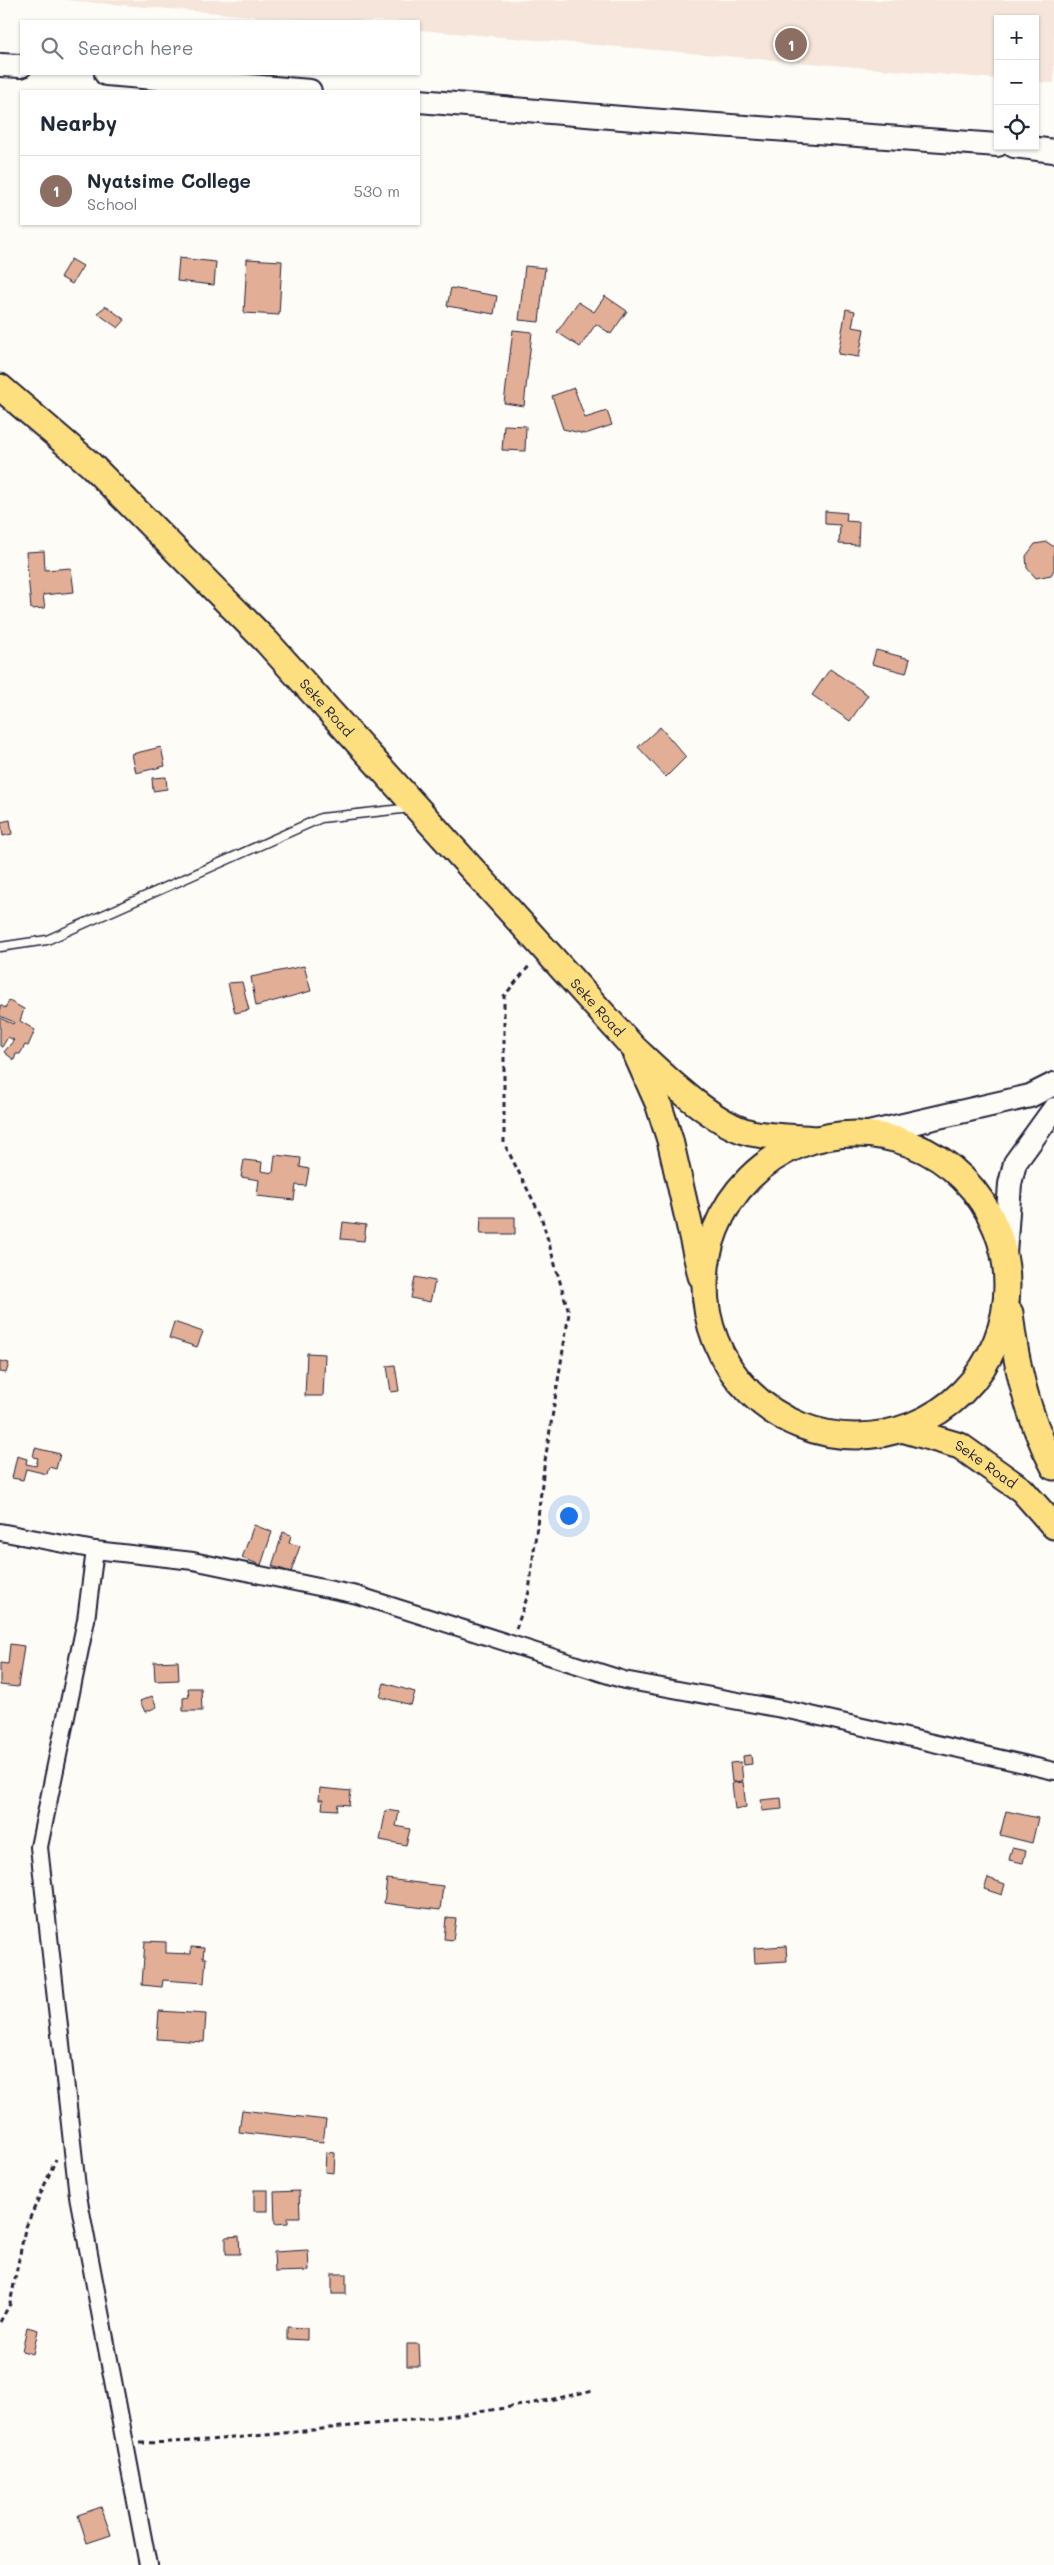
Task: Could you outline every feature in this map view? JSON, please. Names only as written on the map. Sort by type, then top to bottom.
[{"type":"main road","name":"Seke Road","points":[[0,387],[91,465],[268,642],[415,808],[633,1047]]},
{"type":"main road","points":[[633,1047],[676,1087],[728,1124],[750,1133],[816,1139]]},
{"type":"main road","points":[[633,1047],[658,1103],[670,1140],[705,1294]]},
{"type":"main road","name":"Seke Road","points":[[1008,1298],[998,1337],[991,1355],[975,1380],[954,1401],[929,1418],[902,1429],[872,1435],[841,1435],[811,1429],[783,1417],[758,1400],[736,1378],[720,1352],[709,1324],[705,1294],[706,1259],[716,1226],[733,1197],[756,1171],[784,1152],[816,1139],[840,1134],[864,1134],[897,1139],[928,1151],[955,1170],[982,1201],[995,1222],[1005,1254],[1014,1351],[1024,1393],[1038,1438],[1054,1467]]},
{"type":"main road","name":"Seke Road","points":[[902,1429],[960,1446],[1022,1490],[1054,1526]]},
{"type":"street","points":[[0,65],[20,66]]},
{"type":"street","points":[[118,75],[298,90]]},
{"type":"street","points":[[420,101],[644,120],[994,145]]},
{"type":"street","points":[[1039,149],[1054,151]]},
{"type":"street","points":[[864,1134],[1023,1098],[1054,1084]]},
{"type":"street","points":[[1005,1254],[1010,1184],[1014,1163],[1054,1110]]},
{"type":"street","points":[[0,1532],[95,1550],[193,1561],[358,1596],[624,1680],[798,1712],[1054,1771]]},
{"type":"street","points":[[95,1550],[86,1620],[39,1847],[78,2196],[148,2565]]},
{"type":"lane","points":[[0,947],[47,940],[321,818],[415,808]]},
{"type":"path","points":[[511,1644],[529,1592],[544,1467],[569,1313],[541,1216],[504,1144],[504,996],[544,950]]},
{"type":"path","points":[[0,2322],[10,2304],[24,2229],[70,2129]]},
{"type":"path","points":[[125,2443],[195,2442],[454,2416],[551,2401],[593,2390]]},
{"type":"shaded area","points":[[64,0],[1054,0],[1054,83],[1039,82],[1039,15],[994,15],[994,79],[420,30],[420,20],[302,20]]},
{"type":"building","points":[[179,258],[216,262],[214,285],[177,281]]},
{"type":"building","points":[[71,259],[83,266],[72,284],[60,277]]},
{"type":"building","points":[[247,259],[282,261],[279,315],[244,313]]},
{"type":"building","points":[[525,266],[545,268],[539,322],[519,320]]},
{"type":"building","points":[[451,288],[497,296],[494,314],[447,306]]},
{"type":"building","points":[[605,296],[627,311],[611,334],[596,324],[580,347],[557,332],[578,302],[594,312]]},
{"type":"building","points":[[106,306],[125,320],[118,328],[97,313]]},
{"type":"building","points":[[846,309],[855,311],[852,327],[864,329],[859,357],[838,354]]},
{"type":"building","points":[[513,330],[532,332],[524,406],[504,403]]},
{"type":"building","points":[[574,388],[585,418],[607,411],[612,425],[585,434],[563,429],[552,396]]},
{"type":"building","points":[[504,425],[526,426],[525,451],[502,450]]},
{"type":"building","points":[[825,511],[847,513],[846,521],[859,522],[858,545],[839,544],[840,525],[825,524]]},
{"type":"building","points":[[1047,542],[1054,547],[1054,570],[1051,575],[1036,578],[1027,568],[1026,556],[1035,544]]},
{"type":"building","points":[[44,551],[45,570],[71,568],[74,592],[43,595],[45,608],[31,609],[26,552]]},
{"type":"building","points":[[876,650],[910,659],[906,673],[872,664]]},
{"type":"building","points":[[830,669],[868,695],[850,721],[812,695]]},
{"type":"building","points":[[660,727],[686,757],[666,777],[638,747]]},
{"type":"building","points":[[161,747],[165,766],[136,773],[132,754]]},
{"type":"building","points":[[166,777],[167,789],[153,791],[152,778]]},
{"type":"building","points":[[10,820],[12,834],[3,836],[1,822]]},
{"type":"building","points":[[304,966],[311,991],[256,1006],[251,977]]},
{"type":"building","points":[[242,982],[249,1010],[235,1013],[228,983]]},
{"type":"building","points":[[9,1001],[24,1009],[20,1021],[35,1030],[28,1046],[25,1045],[20,1054],[16,1054],[14,1060],[4,1052],[14,1040],[8,1037],[2,1047],[0,1046],[0,1018],[13,1024],[14,1022],[0,1016],[0,1005],[5,1008]]},
{"type":"building","points":[[275,1155],[301,1158],[300,1167],[309,1169],[306,1186],[296,1185],[294,1200],[257,1196],[259,1180],[241,1177],[244,1160],[262,1162],[261,1171],[273,1173]]},
{"type":"building","points":[[481,1217],[515,1217],[515,1234],[480,1234]]},
{"type":"building","points":[[343,1222],[366,1225],[364,1241],[341,1239]]},
{"type":"building","points":[[415,1277],[435,1281],[430,1302],[411,1298]]},
{"type":"building","points":[[174,1322],[203,1332],[197,1347],[169,1338]]},
{"type":"building","points":[[307,1353],[325,1354],[323,1396],[305,1396]]},
{"type":"building","points":[[0,1361],[9,1363],[6,1373],[0,1372]]},
{"type":"building","points":[[395,1365],[399,1391],[391,1392],[387,1366]]},
{"type":"building","points":[[35,1448],[60,1454],[56,1469],[49,1467],[47,1474],[26,1469],[23,1480],[12,1478],[17,1456],[27,1459],[26,1464],[36,1466],[38,1458],[33,1457]]},
{"type":"building","points":[[254,1525],[272,1532],[261,1565],[242,1558]]},
{"type":"building","points":[[283,1532],[291,1535],[289,1543],[300,1546],[291,1572],[272,1566]]},
{"type":"building","points":[[10,1644],[24,1646],[18,1687],[0,1685],[0,1663],[8,1664]]},
{"type":"building","points":[[178,1661],[179,1680],[155,1681],[154,1662]]},
{"type":"building","points":[[384,1683],[415,1692],[411,1705],[380,1697]]},
{"type":"building","points":[[188,1688],[201,1688],[202,1711],[183,1711],[183,1698],[189,1697]]},
{"type":"building","points":[[152,1696],[157,1707],[145,1712],[140,1701]]},
{"type":"building","points":[[751,1755],[752,1764],[744,1765],[743,1756]]},
{"type":"building","points":[[741,1762],[743,1781],[732,1782],[730,1763]]},
{"type":"building","points":[[743,1782],[746,1807],[735,1809],[732,1783]]},
{"type":"building","points":[[320,1788],[351,1791],[349,1805],[338,1804],[337,1810],[322,1809],[323,1800],[319,1800]]},
{"type":"building","points":[[781,1798],[782,1809],[762,1811],[761,1800]]},
{"type":"building","points":[[386,1810],[399,1812],[396,1826],[410,1829],[406,1845],[380,1840]]},
{"type":"building","points":[[1006,1811],[1038,1818],[1032,1843],[1000,1835]]},
{"type":"building","points":[[1012,1848],[1026,1851],[1023,1863],[1009,1860]]},
{"type":"building","points":[[988,1878],[1005,1884],[1002,1895],[984,1889]]},
{"type":"building","points":[[387,1879],[443,1886],[440,1910],[384,1903]]},
{"type":"building","points":[[446,1918],[456,1919],[453,1940],[444,1939]]},
{"type":"building","points":[[145,1941],[166,1942],[166,1953],[191,1954],[191,1947],[204,1948],[203,1958],[206,1958],[204,1983],[163,1980],[162,1987],[142,1985]]},
{"type":"building","points":[[786,1946],[787,1961],[755,1963],[754,1948]]},
{"type":"building","points":[[159,2011],[206,2014],[204,2042],[157,2039]]},
{"type":"building","points":[[242,2110],[326,2120],[323,2142],[239,2132]]},
{"type":"building","points":[[326,2152],[335,2153],[334,2173],[325,2172]]},
{"type":"building","points":[[254,2190],[268,2190],[268,2211],[254,2211]]},
{"type":"building","points":[[299,2191],[300,2217],[288,2217],[288,2223],[275,2224],[274,2192]]},
{"type":"building","points":[[239,2236],[240,2254],[226,2254],[226,2237]]},
{"type":"building","points":[[308,2250],[309,2271],[275,2272],[274,2252]]},
{"type":"building","points":[[332,2274],[346,2274],[346,2294],[332,2294]]},
{"type":"building","points":[[27,2327],[38,2330],[33,2354],[22,2351]]},
{"type":"building","points":[[287,2327],[307,2328],[307,2340],[287,2339]]},
{"type":"building","points":[[407,2344],[419,2344],[420,2366],[407,2366]]},
{"type":"building","points":[[101,2507],[111,2535],[87,2543],[78,2515]]},
{"type":"place","name":"Nyatsime College","points":[[791,44]]}]
